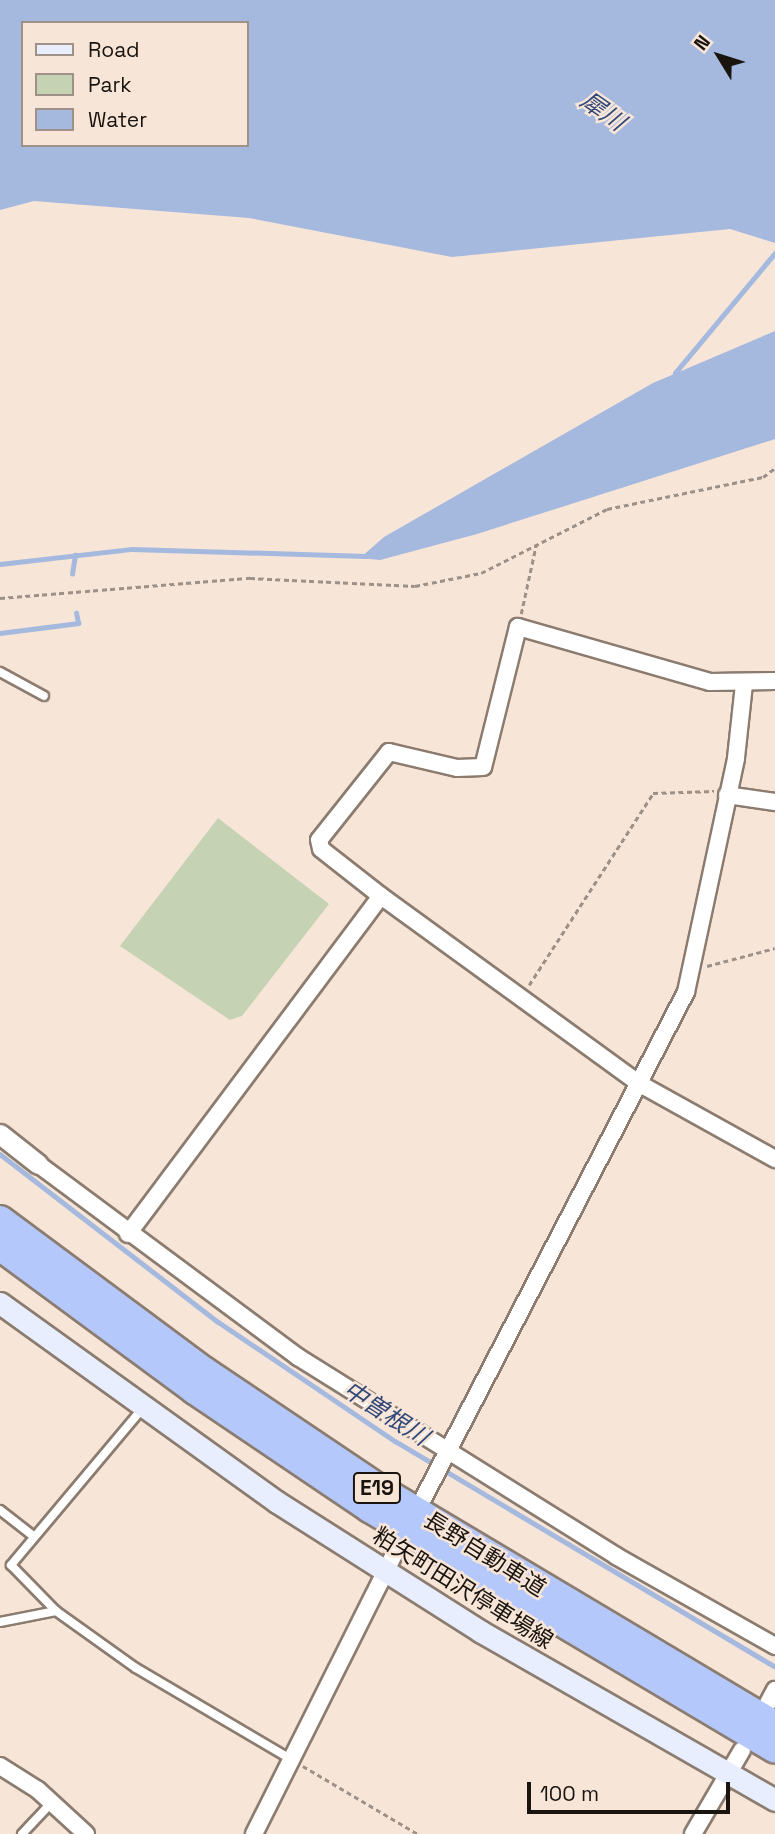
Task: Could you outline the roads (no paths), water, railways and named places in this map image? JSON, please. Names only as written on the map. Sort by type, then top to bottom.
[{"type":"highway","name":"長野自動車道","points":[[0,1220],[205,1373],[371,1484],[773,1706]]},
{"type":"highway","name":"長野自動車道","points":[[0,1246],[359,1501],[775,1748]]},
{"type":"main road","name":"粕矢町田沢停車場線","points":[[0,1303],[142,1409],[385,1571],[728,1775],[775,1800]]},
{"type":"street","points":[[775,681],[744,684],[680,676],[517,627],[483,766],[457,768],[389,752],[319,840],[321,849],[381,896],[638,1083],[775,1159]]},
{"type":"street","points":[[424,1497],[638,1083],[693,970],[727,795],[744,684]]},
{"type":"street","points":[[727,795],[775,802]]},
{"type":"street","points":[[128,1234],[381,896]]},
{"type":"street","points":[[0,1134],[128,1234],[444,1456],[775,1646]]},
{"type":"street","points":[[254,1834],[289,1758],[400,1543]]},
{"type":"street","points":[[693,1834],[742,1750]]},
{"type":"street","points":[[0,1766],[52,1802],[86,1834]]},
{"type":"lane","points":[[0,672],[44,696]]},
{"type":"lane","points":[[142,1409],[31,1534],[11,1565],[56,1611],[136,1668],[289,1758]]},
{"type":"lane","points":[[0,1510],[31,1534]]},
{"type":"lane","points":[[0,1622],[56,1611]]},
{"type":"lane","points":[[22,1834],[52,1802]]},
{"type":"water","name":"犀川","points":[[0,0],[775,0],[775,243],[730,229],[452,257],[249,218],[34,201],[0,210]]},
{"type":"water","points":[[775,331],[775,439],[477,534],[380,560],[360,558],[384,537],[653,383]]},
{"type":"waterway","points":[[675,373],[775,253]]},
{"type":"waterway","points":[[0,564],[132,549],[366,556]]},
{"type":"waterway","points":[[72,574],[75,555]]},
{"type":"waterway","points":[[0,633],[78,623],[76,613]]},
{"type":"waterway","name":"中曽根川","points":[[0,1154],[217,1321],[395,1441],[775,1667]]}]
